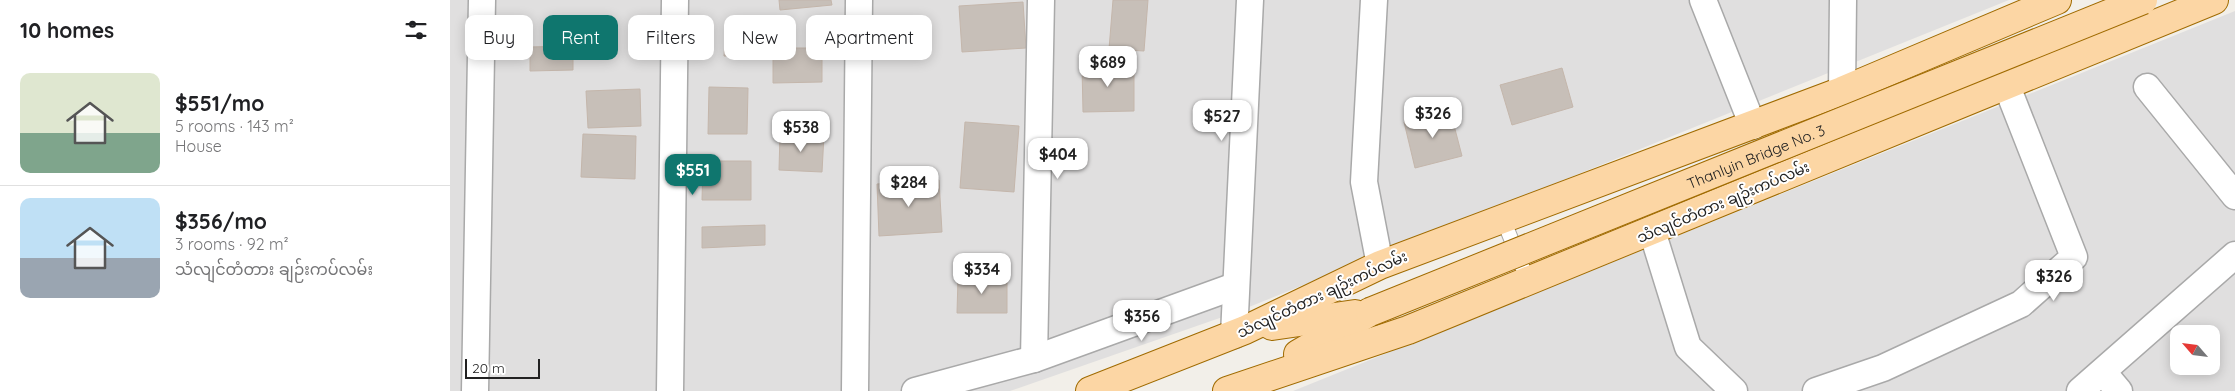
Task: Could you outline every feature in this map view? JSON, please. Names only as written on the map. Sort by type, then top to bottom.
[{"type":"main road","name":"သံလျင်တံတား ချဉ်းကပ်လမ်း","points":[[1090,391],[1240,332],[1380,265],[1842,91],[2057,0]]},
{"type":"main road","points":[[2063,0],[2085,53]]},
{"type":"main road","name":"Thanlyin Bridge No. 3","points":[[1370,312],[2144,0]]},
{"type":"main road","name":"သံလျင်တံတား ချဉ်းကပ်လမ်း","points":[[1234,389],[1408,330],[2214,0]]},
{"type":"main road","points":[[1240,332],[1370,312]]},
{"type":"main road","points":[[1234,389],[1370,312]]},
{"type":"street","points":[[474,391],[482,0]]},
{"type":"street","points":[[670,391],[675,0]]},
{"type":"street","points":[[855,391],[859,0]]},
{"type":"street","points":[[1034,359],[1041,0]]},
{"type":"street","points":[[1240,332],[1235,286],[1250,0]]},
{"type":"street","points":[[1374,0],[1364,182],[1380,265]]},
{"type":"street","points":[[1703,0],[1752,126]]},
{"type":"street","points":[[1842,91],[1843,0]]},
{"type":"street","points":[[1816,391],[1883,368],[2021,304],[2074,257],[2006,84]]},
{"type":"street","points":[[2148,87],[2235,196]]},
{"type":"street","points":[[1652,231],[1688,347],[1734,391]]},
{"type":"street","points":[[2080,391],[2235,255]]},
{"type":"street","points":[[915,391],[1034,359],[1235,286]]},
{"type":"street","points":[[2102,372],[2119,391]]},
{"type":"lane","points":[[1503,219],[1528,281]]},
{"type":"shaded area","points":[[450,0],[2009,0],[1234,313],[1010,391],[450,391]]},
{"type":"shaded area","points":[[2235,11],[2235,391],[1293,391]]},
{"type":"building","points":[[779,0],[831,0],[832,5],[780,10]]},
{"type":"building","points":[[1113,0],[1148,0],[1144,51],[1109,49]]},
{"type":"building","points":[[1023,2],[1026,48],[962,52],[959,6]]},
{"type":"building","points":[[533,47],[543,47],[543,60],[573,60],[573,70],[530,71],[530,60],[533,60]]},
{"type":"building","points":[[796,48],[806,48],[806,60],[822,60],[822,82],[773,83],[773,60],[796,60]]},
{"type":"building","points":[[1134,65],[1134,111],[1083,112],[1082,66]]},
{"type":"building","points":[[1562,68],[1573,107],[1512,125],[1500,85]]},
{"type":"building","points":[[709,87],[748,88],[747,134],[708,134]]},
{"type":"building","points":[[640,89],[641,126],[588,128],[586,91]]},
{"type":"building","points":[[1450,110],[1462,156],[1415,168],[1404,122]]},
{"type":"building","points":[[965,122],[1019,126],[1014,192],[960,188]]},
{"type":"building","points":[[583,134],[636,136],[635,179],[581,177]]},
{"type":"building","points":[[780,134],[824,135],[822,172],[779,170]]},
{"type":"building","points":[[703,161],[751,161],[751,200],[702,200]]},
{"type":"building","points":[[939,180],[942,232],[879,236],[877,184]]},
{"type":"building","points":[[765,225],[765,245],[702,248],[702,227]]},
{"type":"building","points":[[1007,277],[1007,313],[957,313],[958,278]]}]
